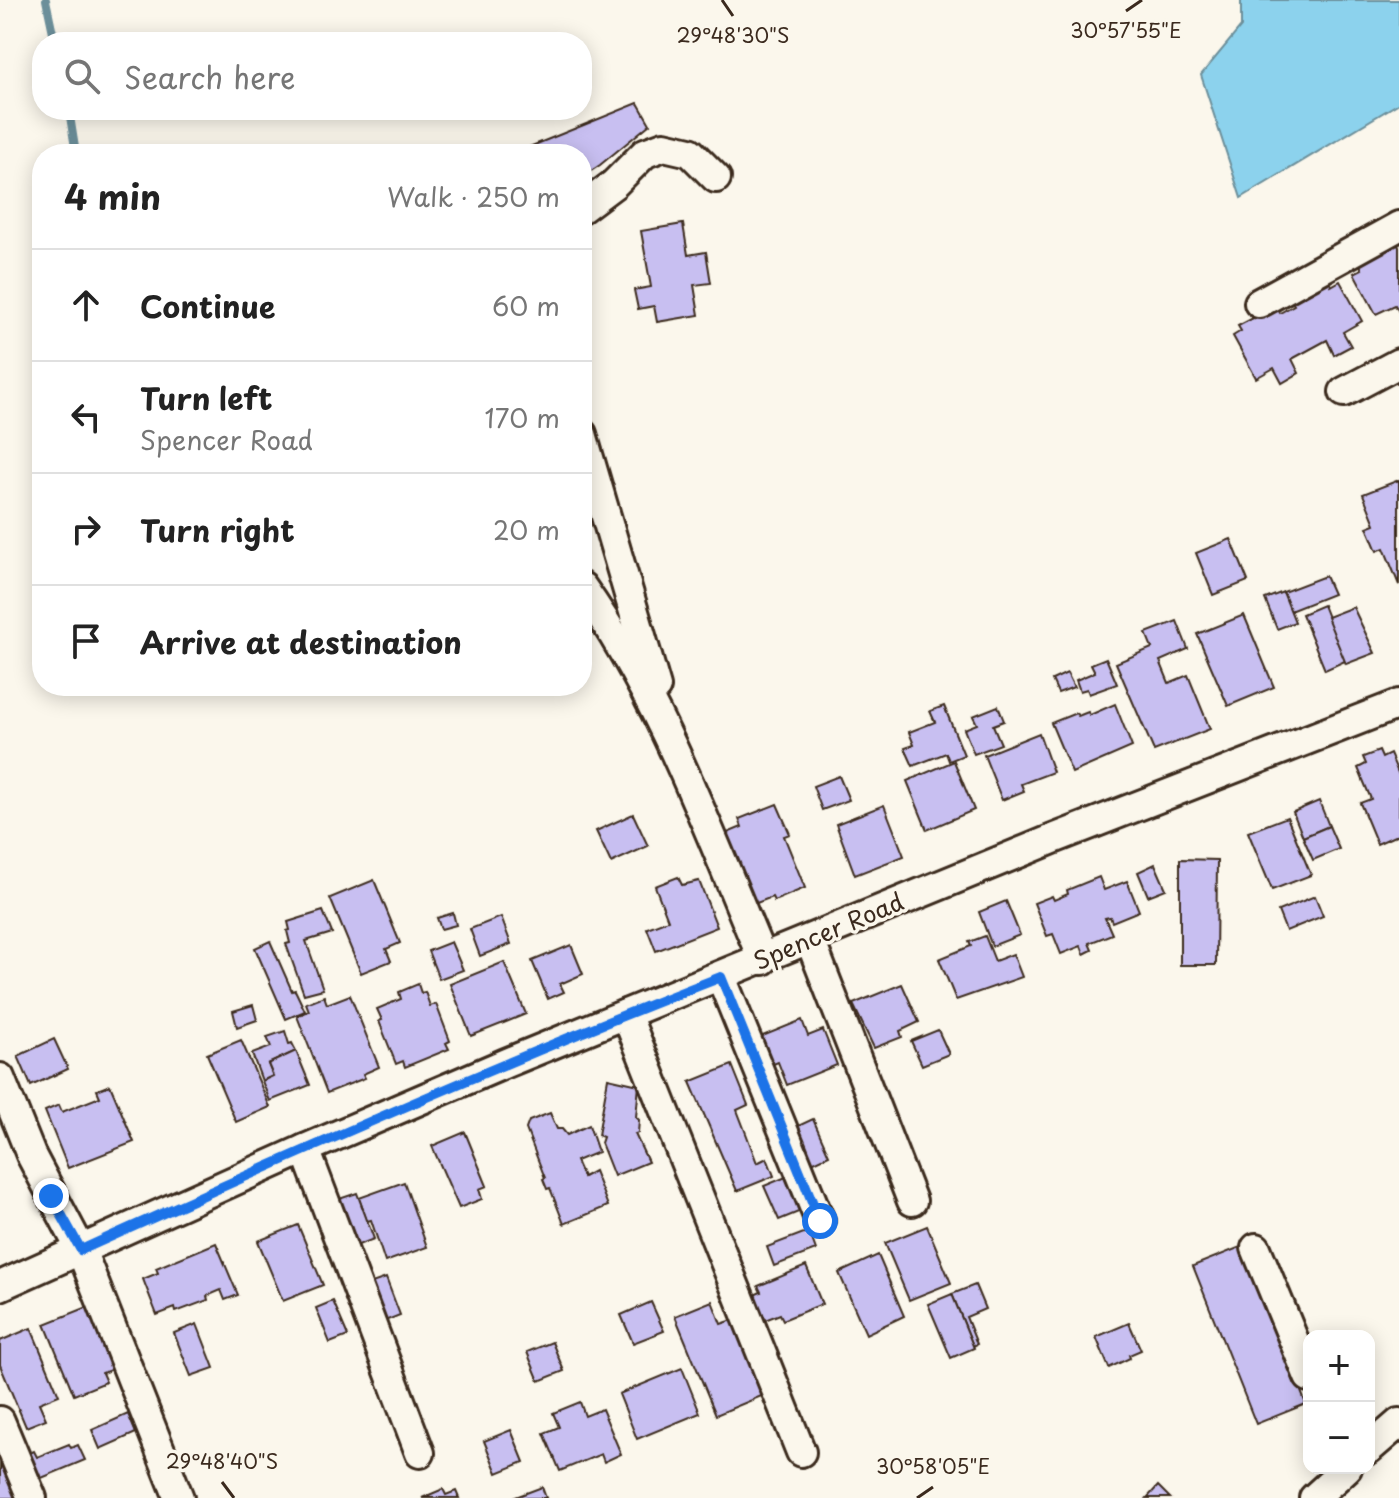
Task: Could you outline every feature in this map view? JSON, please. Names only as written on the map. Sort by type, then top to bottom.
[{"type":"street","points":[[592,200],[645,153],[664,146],[690,152],[716,178]]},
{"type":"street","points":[[1259,303],[1399,226]]},
{"type":"street","points":[[1344,392],[1399,363]]},
{"type":"street","points":[[592,468],[676,754]]},
{"type":"street","points":[[592,603],[621,648],[676,754],[763,960]]},
{"type":"street","name":"Spencer Road","points":[[0,1286],[305,1149],[626,1014],[1053,839],[1399,704]]},
{"type":"street","points":[[810,940],[912,1201]]},
{"type":"street","points":[[721,977],[820,1221]]},
{"type":"street","points":[[626,1014],[801,1452]]},
{"type":"street","points":[[0,1078],[31,1155],[81,1250],[179,1498]]},
{"type":"street","points":[[305,1149],[420,1453]]},
{"type":"street","points":[[1256,1248],[1303,1362]]},
{"type":"street","points":[[0,1421],[32,1498]]},
{"type":"street","points":[[1375,1444],[1399,1423]]},
{"type":"street","points":[[1314,1498],[1340,1474]]},
{"type":"water","points":[[1241,0],[1399,0],[1399,103],[1241,198],[1201,75],[1241,27]]},
{"type":"building","points":[[638,103],[650,124],[592,170],[592,144],[537,144]]},
{"type":"building","points":[[683,224],[688,255],[706,252],[711,283],[694,285],[699,315],[657,322],[654,306],[638,309],[634,290],[651,287],[641,231]]},
{"type":"building","points":[[1397,243],[1399,312],[1395,305],[1376,314],[1354,273],[1362,269],[1359,263]]},
{"type":"building","points":[[1328,278],[1331,286],[1340,281],[1362,321],[1343,332],[1351,346],[1334,355],[1327,340],[1292,359],[1299,373],[1282,383],[1274,368],[1256,378],[1233,336],[1241,331],[1238,326],[1276,306],[1280,313],[1294,305],[1290,298]]},
{"type":"building","points":[[1399,480],[1399,585],[1384,548],[1377,551],[1367,527],[1375,524],[1363,494]]},
{"type":"building","points":[[1231,539],[1248,581],[1213,595],[1196,553]]},
{"type":"building","points":[[1325,576],[1333,594],[1290,611],[1283,592]]},
{"type":"building","points":[[1283,592],[1295,622],[1277,629],[1265,599]]},
{"type":"building","points":[[1323,605],[1345,661],[1325,670],[1302,614]]},
{"type":"building","points":[[1353,607],[1375,653],[1346,664],[1327,617]]},
{"type":"building","points":[[1244,615],[1274,687],[1228,706],[1197,634]]},
{"type":"building","points":[[1177,621],[1188,649],[1160,661],[1169,683],[1188,675],[1210,729],[1154,751],[1116,663],[1152,648],[1146,633]]},
{"type":"building","points":[[1106,658],[1117,684],[1089,694],[1087,689],[1080,691],[1076,680],[1095,672],[1091,664]]},
{"type":"building","points":[[1067,673],[1074,687],[1058,693],[1052,680]]},
{"type":"building","points":[[1115,704],[1132,747],[1072,773],[1051,723],[1076,713],[1078,716],[1088,712],[1090,715]]},
{"type":"building","points":[[944,706],[964,755],[949,761],[946,753],[913,766],[905,748],[914,745],[909,732],[935,722],[930,711]]},
{"type":"building","points":[[998,706],[1004,721],[993,725],[1001,744],[974,754],[964,729],[977,724],[973,716]]},
{"type":"building","points":[[1039,733],[1053,772],[1021,784],[1024,791],[1002,800],[984,755]]},
{"type":"building","points":[[1379,751],[1382,758],[1390,754],[1399,775],[1399,834],[1377,844],[1360,803],[1371,799],[1358,768],[1366,764],[1363,757]]},
{"type":"building","points":[[954,761],[974,810],[927,830],[907,781]]},
{"type":"building","points":[[839,776],[849,800],[822,810],[813,786]]},
{"type":"building","points":[[1319,801],[1329,826],[1303,837],[1293,812]]},
{"type":"building","points":[[777,804],[790,834],[784,836],[805,888],[774,901],[772,897],[754,904],[725,834],[742,827],[739,819]]},
{"type":"building","points":[[884,805],[904,856],[855,875],[836,824]]},
{"type":"building","points":[[633,814],[648,846],[611,863],[596,831]]},
{"type":"building","points":[[1287,817],[1311,875],[1272,890],[1248,832]]},
{"type":"building","points":[[1329,826],[1339,849],[1313,860],[1303,837]]},
{"type":"building","points":[[1180,859],[1217,860],[1216,965],[1180,965]]},
{"type":"building","points":[[1155,864],[1166,889],[1148,896],[1138,872]]},
{"type":"building","points":[[678,877],[682,885],[699,881],[717,927],[656,951],[647,928],[668,920],[655,886]]},
{"type":"building","points":[[1099,877],[1104,890],[1127,881],[1139,911],[1112,922],[1110,917],[1105,918],[1112,934],[1089,943],[1092,950],[1084,954],[1081,946],[1061,954],[1053,934],[1047,936],[1034,903],[1052,896],[1054,900],[1068,894],[1067,890]]},
{"type":"building","points":[[374,880],[400,943],[386,949],[391,961],[361,973],[330,898]]},
{"type":"building","points":[[1315,896],[1323,916],[1286,931],[1278,911]]},
{"type":"building","points":[[1006,901],[1020,935],[992,946],[979,912]]},
{"type":"building","points":[[323,911],[332,933],[306,941],[323,989],[304,994],[286,944],[290,943],[288,922]]},
{"type":"building","points":[[453,913],[456,925],[441,929],[437,918]]},
{"type":"building","points":[[501,917],[511,944],[480,956],[470,929]]},
{"type":"building","points":[[985,936],[995,961],[1013,954],[1022,977],[956,1000],[939,959],[971,946],[969,942]]},
{"type":"building","points":[[270,941],[292,991],[295,990],[305,1011],[286,1019],[255,948]]},
{"type":"building","points":[[451,942],[463,970],[439,979],[428,951]]},
{"type":"building","points":[[571,945],[583,974],[560,984],[564,992],[548,999],[532,961]]},
{"type":"building","points":[[504,962],[526,1014],[471,1036],[450,984]]},
{"type":"building","points":[[418,984],[430,1006],[436,1004],[450,1041],[446,1043],[449,1049],[405,1067],[403,1061],[396,1064],[377,1009],[401,999],[399,992]]},
{"type":"building","points":[[902,984],[919,1022],[900,1031],[902,1037],[874,1048],[853,1004]]},
{"type":"building","points":[[350,995],[379,1067],[363,1074],[365,1078],[327,1093],[297,1016],[309,1011],[306,1003],[324,996],[327,1004]]},
{"type":"building","points":[[253,1005],[257,1020],[237,1027],[233,1011]]},
{"type":"building","points":[[802,1020],[808,1036],[823,1030],[837,1065],[787,1085],[778,1062],[771,1065],[760,1037]]},
{"type":"building","points":[[938,1030],[949,1054],[922,1065],[911,1041]]},
{"type":"building","points":[[285,1031],[289,1044],[292,1043],[296,1051],[268,1064],[273,1076],[262,1081],[252,1054],[271,1047],[267,1037]]},
{"type":"building","points":[[54,1039],[68,1069],[31,1086],[18,1056]]},
{"type":"building","points":[[241,1040],[270,1107],[236,1122],[207,1054]]},
{"type":"building","points":[[296,1051],[310,1085],[270,1101],[262,1081],[273,1076],[268,1064]]},
{"type":"building","points":[[732,1065],[748,1105],[737,1110],[757,1163],[767,1158],[774,1176],[737,1191],[690,1082]]},
{"type":"building","points":[[608,1078],[639,1085],[638,1133],[635,1134],[648,1162],[614,1176],[601,1143],[603,1137],[598,1135]]},
{"type":"building","points":[[110,1085],[134,1142],[68,1168],[45,1111],[59,1105],[62,1112],[100,1097],[97,1090]]},
{"type":"building","points":[[550,1113],[557,1129],[562,1129],[567,1135],[589,1125],[598,1152],[576,1161],[583,1177],[594,1171],[608,1206],[564,1224],[550,1188],[547,1189],[543,1179],[526,1129],[529,1121]]},
{"type":"building","points":[[813,1119],[829,1155],[812,1163],[796,1127]]},
{"type":"building","points":[[465,1132],[487,1186],[479,1189],[482,1199],[459,1208],[432,1146]]},
{"type":"building","points":[[786,1177],[801,1211],[779,1220],[764,1186]]},
{"type":"building","points":[[404,1182],[427,1247],[385,1262],[371,1220],[367,1221],[359,1198]]},
{"type":"building","points":[[357,1193],[374,1239],[353,1247],[336,1200]]},
{"type":"building","points":[[298,1225],[323,1285],[283,1301],[258,1241]]},
{"type":"building","points":[[927,1226],[951,1283],[909,1300],[885,1243]]},
{"type":"building","points":[[809,1231],[816,1250],[774,1266],[767,1247]]},
{"type":"building","points":[[216,1243],[238,1295],[225,1300],[221,1290],[207,1296],[208,1300],[176,1312],[175,1308],[157,1315],[143,1279],[158,1273],[156,1268]]},
{"type":"building","points":[[1243,1246],[1303,1396],[1303,1405],[1256,1424],[1193,1266]]},
{"type":"building","points":[[878,1255],[904,1316],[866,1334],[839,1273]]},
{"type":"building","points":[[806,1266],[822,1304],[783,1320],[780,1314],[765,1320],[754,1295],[761,1292],[758,1286]]},
{"type":"building","points":[[386,1278],[400,1315],[380,1323],[366,1285]]},
{"type":"building","points":[[975,1285],[985,1309],[966,1317],[977,1344],[973,1346],[952,1294]]},
{"type":"building","points":[[952,1294],[974,1348],[951,1358],[928,1304]]},
{"type":"building","points":[[333,1301],[348,1336],[330,1343],[316,1308]]},
{"type":"building","points":[[712,1301],[721,1324],[733,1320],[764,1395],[716,1415],[675,1316]]},
{"type":"building","points":[[651,1302],[664,1331],[633,1343],[621,1315]]},
{"type":"building","points":[[90,1306],[116,1368],[102,1373],[106,1382],[74,1395],[45,1324]]},
{"type":"building","points":[[1129,1323],[1141,1350],[1109,1368],[1096,1337]]},
{"type":"building","points":[[197,1324],[214,1368],[191,1376],[174,1333]]},
{"type":"building","points":[[31,1328],[59,1395],[39,1403],[46,1419],[26,1427],[0,1365],[0,1341]]},
{"type":"building","points":[[552,1342],[564,1371],[539,1381],[527,1352]]},
{"type":"building","points":[[682,1368],[700,1413],[637,1439],[619,1394]]},
{"type":"building","points":[[580,1402],[585,1416],[602,1409],[621,1454],[604,1462],[601,1454],[560,1471],[544,1433],[559,1427],[553,1413]]},
{"type":"building","points":[[128,1414],[136,1433],[100,1449],[92,1430]]},
{"type":"building","points":[[511,1430],[524,1462],[497,1473],[484,1441]]},
{"type":"building","points":[[69,1444],[71,1448],[78,1445],[85,1460],[32,1482],[21,1457],[34,1451],[37,1457]]},
{"type":"building","points":[[5,1459],[17,1498],[0,1498],[0,1461]]},
{"type":"building","points":[[1158,1486],[1170,1498],[1147,1498]]},
{"type":"building","points":[[542,1487],[546,1498],[513,1498]]},
{"type":"building","points":[[443,1489],[446,1495],[456,1491],[459,1498],[422,1498]]},
{"type":"waterway","points":[[46,0],[53,32]]},
{"type":"waterway","points":[[71,120],[74,144]]},
{"type":"route","points":[[51,1196],[81,1250],[506,1063],[721,977],[820,1221]]}]
